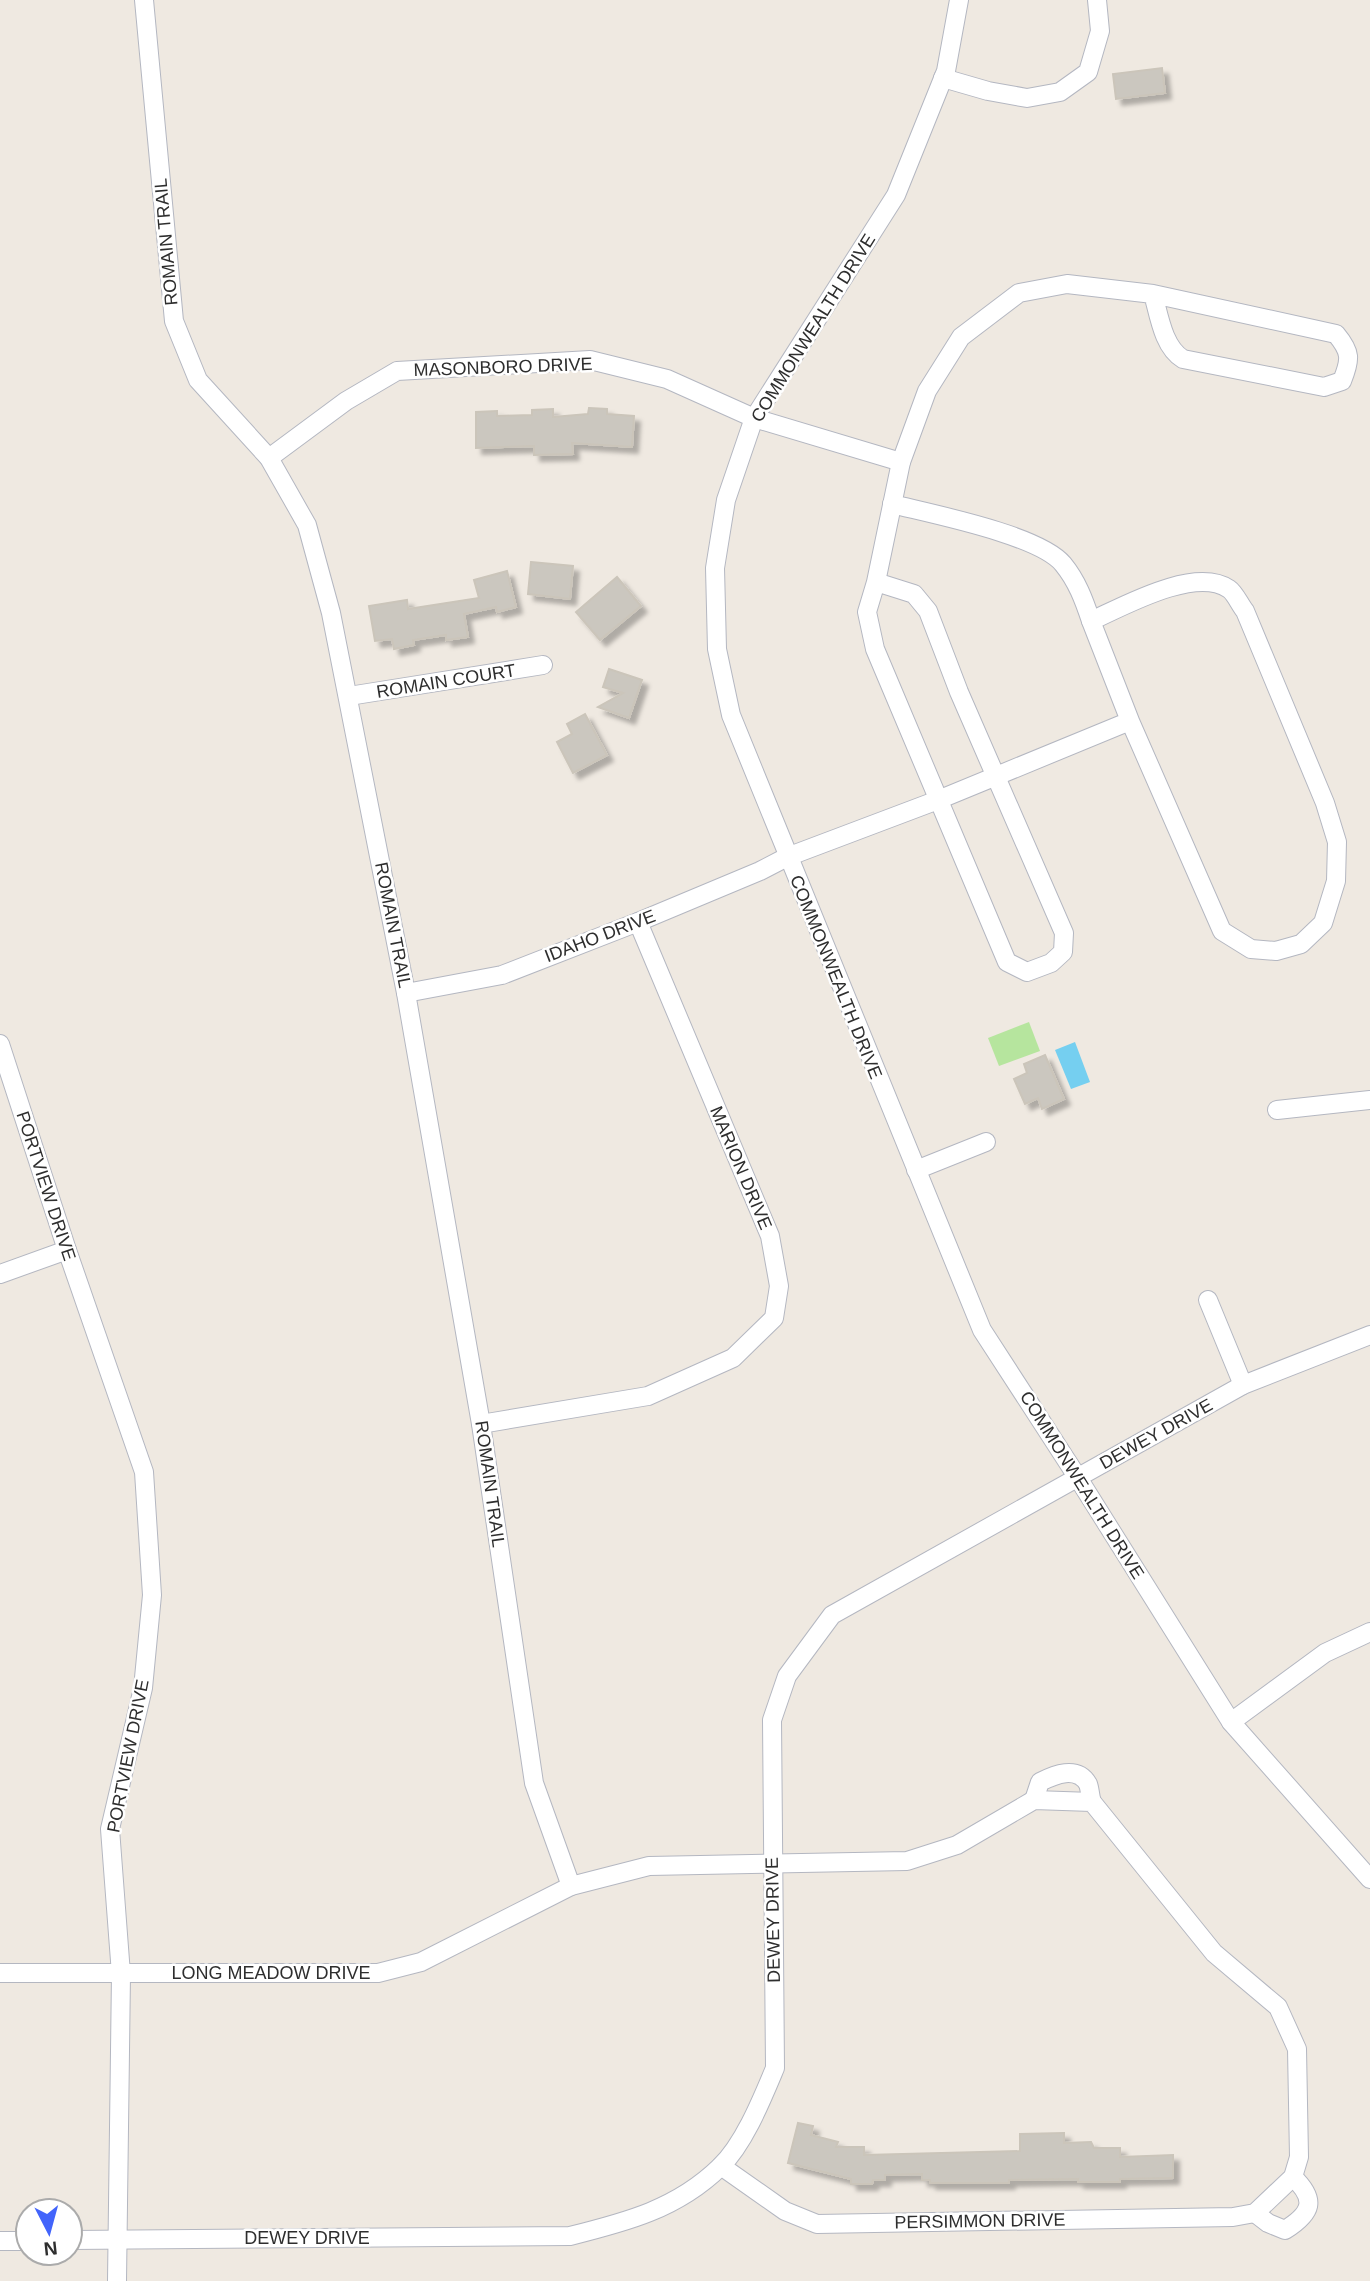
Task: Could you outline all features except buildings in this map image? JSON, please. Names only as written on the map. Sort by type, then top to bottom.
[{"type":"street","name":"ROMAIN TRAIL","points":[[145,0],[174,321],[198,380],[269,458],[307,525],[331,613],[406,993],[481,1424],[534,1783],[571,1886]]},
{"type":"street","name":"COMMONWEALTH DRIVE","points":[[959,0],[943,78],[897,195],[754,418],[726,500],[715,568],[717,649],[731,715],[982,1329],[1231,1722],[1370,1878]]},
{"type":"street","points":[[943,78],[988,91],[1027,98],[1059,92],[1088,72],[1100,31],[1097,0]]},
{"type":"street","points":[[876,582],[914,594],[928,611],[995,776],[1064,933],[1063,952],[1051,963],[1027,972],[1007,962],[875,649],[867,612],[876,582],[901,463],[927,391],[961,337],[1018,293],[1067,284],[1153,294],[1336,334],[1348,348],[1348,366],[1342,381],[1324,387],[1183,359],[1175,354],[1167,341],[1153,294]]},
{"type":"street","name":"MASONBORO DRIVE","points":[[269,458],[346,401],[397,371],[590,360],[667,379],[754,418],[901,463]]},
{"type":"street","points":[[892,504],[1020,539],[1045,549],[1062,562],[1079,587],[1091,621],[1130,721],[1222,931],[1251,949],[1276,951],[1301,944],[1322,923],[1336,881],[1337,842],[1325,803],[1245,611],[1229,589],[1204,580],[1160,590],[1091,621]]},
{"type":"street","name":"ROMAIN COURT","points":[[349,696],[543,664]]},
{"type":"street","name":"IDAHO DRIVE","points":[[406,993],[502,975],[638,922],[787,857],[938,800],[1130,721]]},
{"type":"street","name":"MARION DRIVE","points":[[481,1424],[648,1396],[733,1358],[774,1318],[779,1286],[770,1236],[638,922]]},
{"type":"street","name":"PORTVIEW DRIVE","points":[[0,1044],[67,1250],[144,1472],[152,1595],[143,1688],[110,1829],[121,1974],[117,2281]]},
{"type":"street","points":[[1277,1110],[1370,1100]]},
{"type":"street","points":[[916,1170],[986,1142]]},
{"type":"street","points":[[0,1273],[67,1250]]},
{"type":"street","points":[[1208,1300],[1243,1385]]},
{"type":"street","name":"DEWEY DRIVE","points":[[84,2240],[570,2236],[636,2219],[678,2199],[721,2166],[753,2120],[775,2068],[772,1720],[787,1676],[832,1615],[1243,1385],[1370,1335]]},
{"type":"street","points":[[1231,1722],[1325,1653],[1370,1632]]},
{"type":"street","points":[[1034,1800],[1040,1782],[1058,1772],[1078,1774],[1088,1784],[1092,1802],[1214,1953],[1278,2007],[1297,2049],[1298,2157],[1293,2177],[1255,2213],[1285,2231],[1301,2221],[1309,2205],[1306,2190],[1293,2177]]},
{"type":"street","points":[[772,1865],[907,1861],[957,1845],[1034,1800],[1092,1802]]},
{"type":"street","name":"LONG MEADOW DRIVE","points":[[0,1973],[378,1973],[421,1962],[571,1886],[649,1866],[772,1865]]},
{"type":"street","name":"PERSIMMON DRIVE","points":[[721,2166],[785,2211],[817,2224],[1233,2217],[1255,2213]]},
{"type":"green space","points":[[1029,1022],[1040,1051],[999,1066],[988,1038]]},
{"type":"water","points":[[1075,1042],[1090,1082],[1071,1089],[1055,1050]]}]
